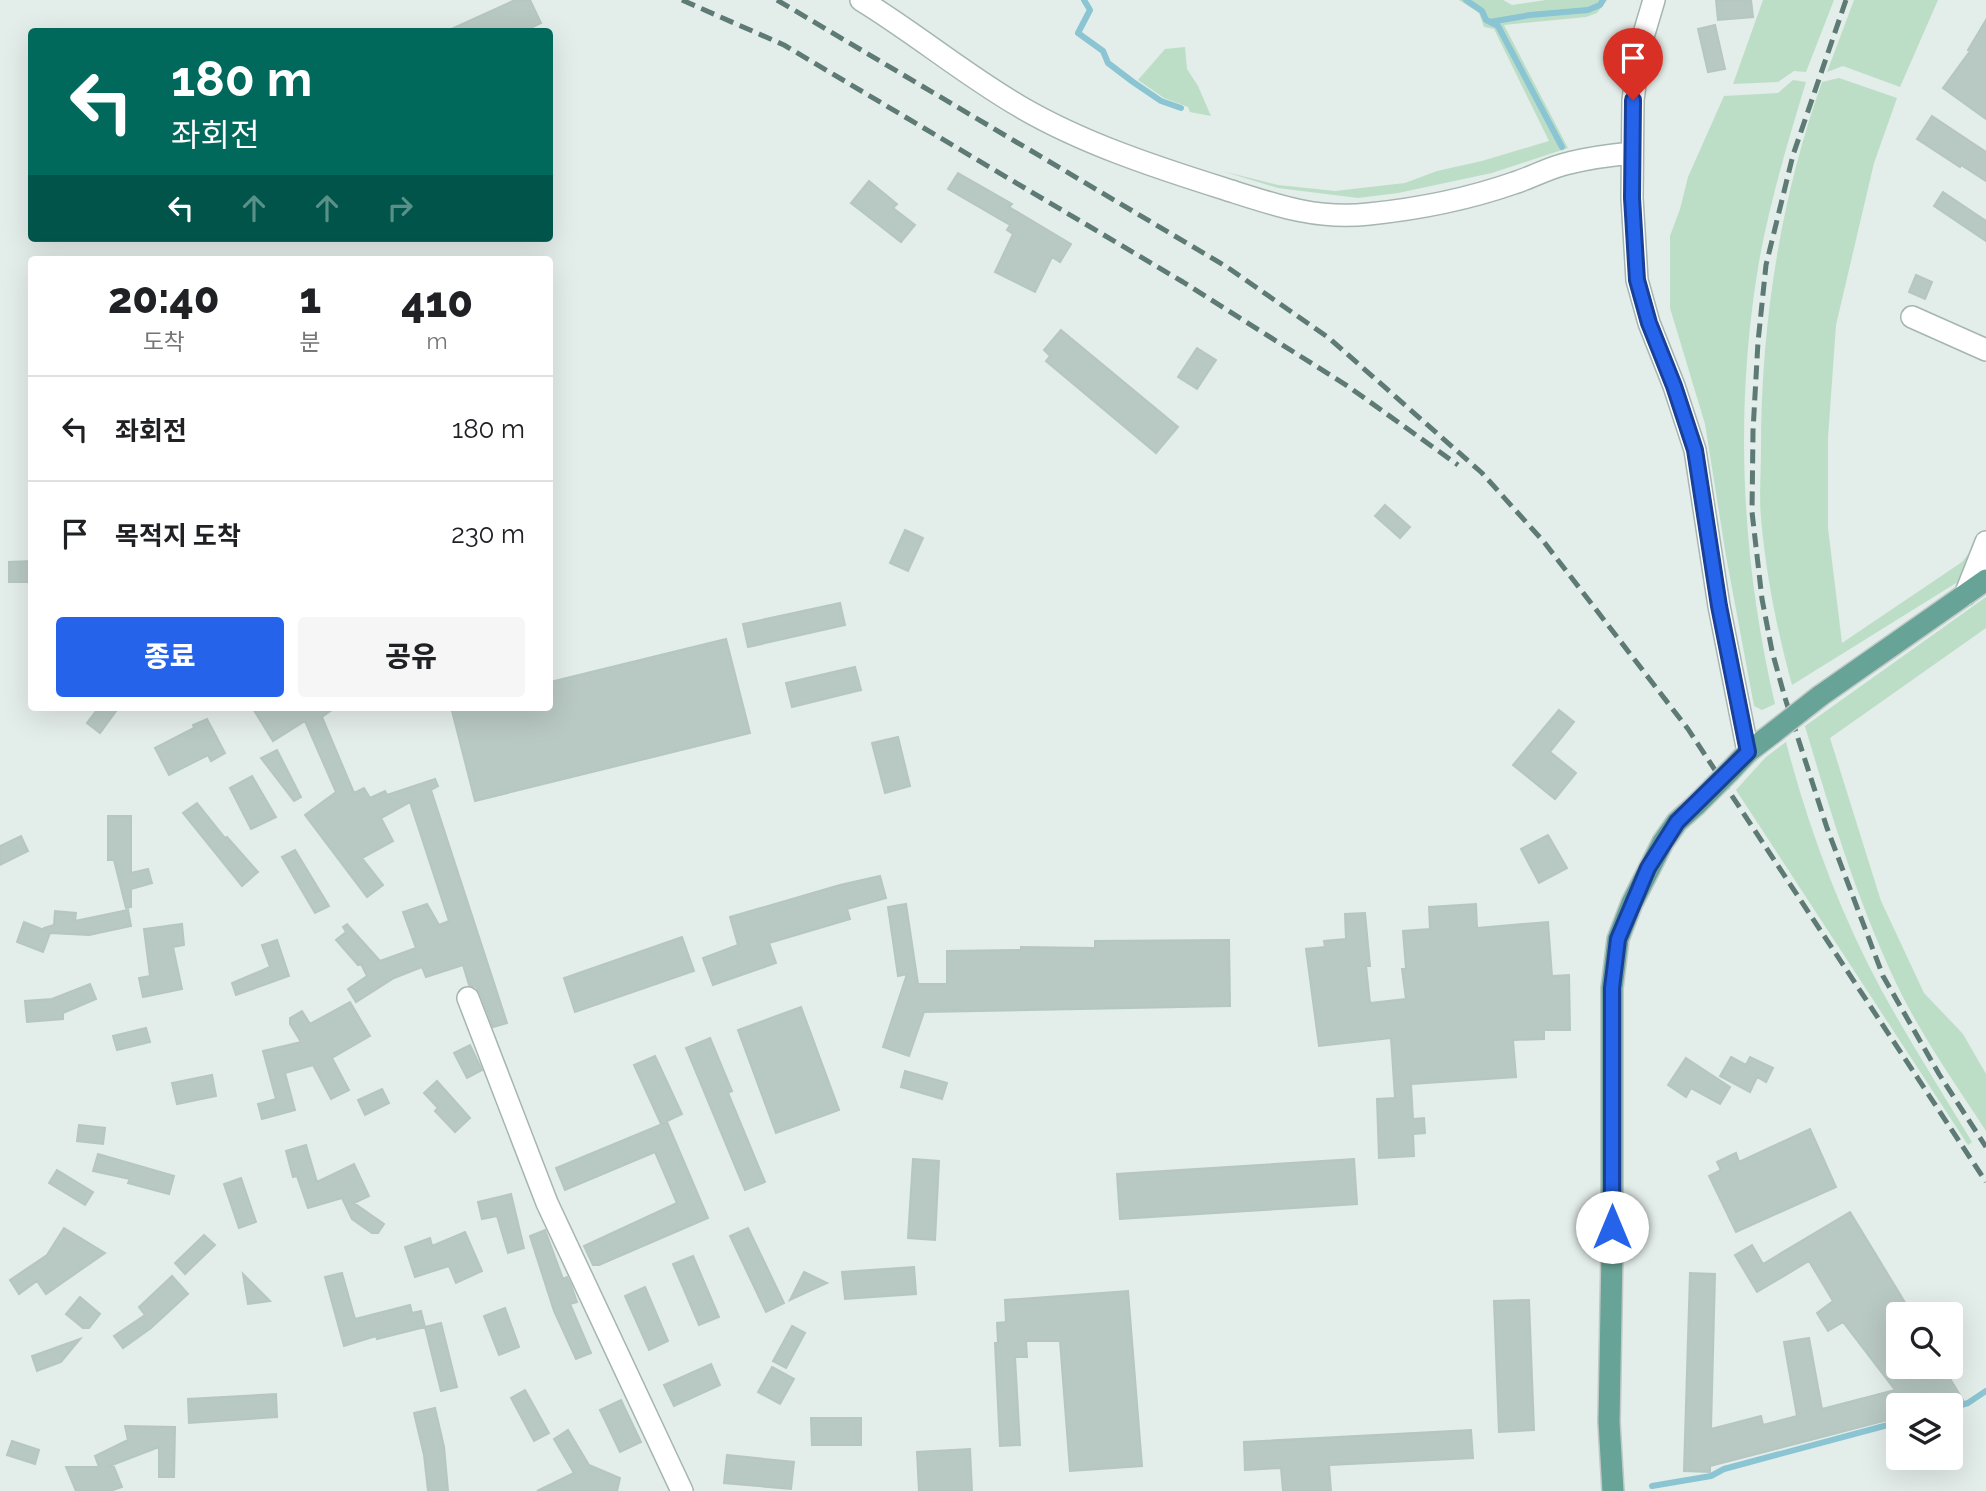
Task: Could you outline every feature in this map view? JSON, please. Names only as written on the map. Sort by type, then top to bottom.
[{"type":"main road","points":[[1613,1491],[1609,1422],[1612,988],[1618,939],[1632,903],[1663,842],[1677,822],[1748,752],[1820,696],[1986,580]]},
{"type":"street","points":[[860,0],[902,25],[958,67],[1020,107],[1081,138],[1296,212],[1334,215],[1410,209],[1513,184],[1568,163],[1632,153]]},
{"type":"street","points":[[1654,0],[1640,47],[1633,100],[1633,240],[1637,280],[1649,323],[1695,450],[1719,606],[1748,752]]},
{"type":"street","points":[[1912,317],[1986,350]]},
{"type":"street","points":[[1965,595],[1986,542]]},
{"type":"street","points":[[468,998],[547,1203],[682,1491]]},
{"type":"green space","points":[[1459,0],[1503,0],[1512,5],[1546,0],[1607,0],[1597,13],[1586,17],[1504,25],[1568,148],[1492,173],[1398,193],[1358,198],[1278,188],[1222,171],[1278,185],[1335,191],[1405,183],[1437,171],[1549,141],[1494,29],[1484,27],[1479,13]]},
{"type":"green space","points":[[1763,0],[1834,0],[1806,72],[1794,71],[1778,82],[1733,84]]},
{"type":"green space","points":[[1854,0],[1938,0],[1900,87],[1843,66],[1827,72]]},
{"type":"green space","points":[[1185,47],[1187,69],[1211,116],[1190,112],[1188,107],[1164,98],[1138,80],[1165,49]]},
{"type":"green space","points":[[1839,78],[1897,98],[1874,163],[1836,325],[1828,438],[1828,528],[1842,643],[1962,562],[1984,534],[1961,580],[1792,685],[1773,602],[1761,518],[1765,356],[1776,263],[1795,172],[1822,82]]},
{"type":"green space","points":[[1793,80],[1806,82],[1763,239],[1746,373],[1744,428],[1748,539],[1775,704],[1762,710],[1754,706],[1705,424],[1670,308],[1670,236],[1688,177],[1724,96],[1778,93]]},
{"type":"green space","points":[[1986,597],[1986,628],[1830,738],[1881,901],[1924,993],[1963,1034],[1986,1074],[1986,1131],[1923,1033],[1904,999],[1874,933],[1848,865],[1805,726]]},
{"type":"green space","points":[[1786,742],[1815,838],[1852,931],[1893,1010],[1972,1142],[1968,1145],[1736,790],[1766,757]]},
{"type":"building","points":[[515,0],[530,0],[541,23],[530,28],[454,28]]},
{"type":"building","points":[[1716,0],[1751,0],[1753,17],[1718,20]]},
{"type":"building","points":[[1986,20],[1986,119],[1943,88],[1970,51],[1968,50]]},
{"type":"building","points":[[1715,25],[1725,69],[1708,72],[1698,29]]},
{"type":"building","points":[[1932,116],[1986,152],[1986,181],[1917,139]]},
{"type":"building","points":[[958,173],[1012,204],[1009,207],[1071,244],[1060,262],[1052,257],[1035,292],[995,272],[1013,234],[1007,230],[1010,225],[948,189]]},
{"type":"building","points":[[869,181],[897,204],[893,208],[915,225],[901,242],[851,203]]},
{"type":"building","points":[[1943,192],[1986,221],[1986,241],[1934,206]]},
{"type":"building","points":[[1916,275],[1932,282],[1925,299],[1909,292]]},
{"type":"building","points":[[1061,330],[1178,427],[1156,453],[1046,361],[1050,356],[1044,350]]},
{"type":"building","points":[[1197,348],[1216,360],[1197,389],[1178,377]]},
{"type":"building","points":[[1385,505],[1410,527],[1400,538],[1375,516]]},
{"type":"building","points":[[905,530],[923,538],[908,571],[890,563]]},
{"type":"building","points":[[28,561],[28,582],[9,582],[9,562]]},
{"type":"building","points":[[840,603],[845,625],[748,647],[743,624]]},
{"type":"building","points":[[726,639],[750,733],[475,801],[452,711],[553,711],[553,681]]},
{"type":"building","points":[[855,667],[861,690],[792,707],[786,683]]},
{"type":"building","points":[[1559,710],[1574,722],[1550,752],[1576,773],[1555,799],[1513,765]]},
{"type":"building","points":[[96,711],[116,711],[100,733],[87,723]]},
{"type":"building","points":[[254,711],[330,711],[322,717],[354,793],[364,788],[370,798],[385,791],[387,795],[435,779],[438,786],[431,790],[507,1023],[493,1027],[480,993],[476,987],[469,985],[463,965],[426,977],[422,967],[394,978],[356,1002],[348,989],[367,976],[361,964],[358,965],[336,940],[346,932],[343,927],[347,924],[380,961],[416,948],[403,912],[427,904],[439,925],[449,921],[410,802],[381,818],[393,841],[362,858],[383,885],[367,897],[305,815],[336,792],[305,721],[273,741]]},
{"type":"building","points":[[207,719],[225,753],[211,761],[208,755],[169,775],[155,748]]},
{"type":"building","points":[[898,737],[910,786],[885,793],[872,743]]},
{"type":"building","points":[[277,750],[301,797],[294,801],[261,758]]},
{"type":"building","points":[[252,776],[276,817],[251,829],[230,788]]},
{"type":"building","points":[[197,803],[225,838],[227,837],[258,872],[242,886],[183,813]]},
{"type":"building","points":[[108,816],[131,816],[131,873],[148,869],[152,883],[131,889],[131,907],[126,908],[114,860],[108,860]]},
{"type":"building","points":[[1548,835],[1567,868],[1539,883],[1521,849]]},
{"type":"building","points":[[21,836],[28,851],[0,865],[0,846]]},
{"type":"building","points":[[295,850],[329,906],[315,913],[282,857]]},
{"type":"building","points":[[880,876],[886,898],[847,909],[850,919],[769,943],[776,963],[713,985],[703,958],[738,945],[730,917]]},
{"type":"building","points":[[906,904],[918,984],[947,984],[947,951],[1021,950],[1021,947],[1095,948],[1095,941],[1229,940],[1230,1006],[924,1012],[909,1056],[883,1047],[907,974],[898,976],[888,907]]},
{"type":"building","points":[[1476,904],[1477,928],[1548,922],[1552,976],[1569,975],[1570,1030],[1544,1030],[1544,1039],[1513,1040],[1516,1077],[1411,1084],[1413,1119],[1424,1118],[1425,1133],[1413,1134],[1414,1156],[1379,1158],[1377,1099],[1395,1098],[1391,1038],[1319,1046],[1306,949],[1325,947],[1324,941],[1346,939],[1345,914],[1365,913],[1370,1003],[1406,999],[1402,969],[1406,969],[1403,931],[1430,929],[1429,907]]},
{"type":"building","points":[[128,910],[131,926],[89,935],[50,933],[43,952],[17,942],[24,922],[44,930],[54,925],[55,911],[76,913],[75,921]]},
{"type":"building","points":[[182,924],[184,945],[173,947],[182,989],[143,997],[139,978],[150,976],[144,929]]},
{"type":"building","points":[[682,937],[694,971],[575,1012],[564,978]]},
{"type":"building","points":[[277,940],[289,976],[236,995],[232,983],[270,967],[262,945]]},
{"type":"building","points":[[90,984],[96,999],[63,1013],[63,1019],[27,1022],[25,1001],[52,999]]},
{"type":"building","points":[[350,1002],[370,1036],[332,1058],[349,1090],[331,1099],[313,1065],[285,1073],[295,1110],[262,1119],[258,1104],[276,1099],[263,1051],[301,1042],[290,1024],[290,1018],[302,1011],[310,1024]]},
{"type":"building","points":[[801,1007],[839,1110],[776,1133],[738,1030]]},
{"type":"building","points":[[146,1028],[150,1042],[117,1050],[113,1036]]},
{"type":"building","points":[[710,1038],[732,1091],[728,1093],[765,1182],[745,1190],[686,1048]]},
{"type":"building","points":[[470,1045],[482,1070],[467,1078],[454,1053]]},
{"type":"building","points":[[655,1056],[682,1114],[661,1124],[634,1065]]},
{"type":"building","points":[[1731,1057],[1746,1065],[1750,1057],[1773,1068],[1766,1082],[1757,1077],[1750,1092],[1720,1076]]},
{"type":"building","points":[[1686,1058],[1730,1087],[1720,1104],[1691,1088],[1686,1097],[1668,1085]]},
{"type":"building","points":[[905,1071],[947,1083],[942,1099],[901,1087]]},
{"type":"building","points":[[212,1075],[216,1096],[177,1104],[172,1083]]},
{"type":"building","points":[[437,1081],[470,1118],[455,1132],[435,1111],[438,1108],[424,1093]]},
{"type":"building","points":[[382,1089],[389,1103],[365,1115],[358,1100]]},
{"type":"building","points":[[667,1122],[708,1218],[599,1265],[593,1265],[584,1246],[677,1203],[655,1152],[565,1190],[556,1168]]},
{"type":"building","points":[[79,1125],[105,1128],[103,1144],[77,1141]]},
{"type":"building","points":[[1810,1129],[1836,1187],[1736,1232],[1709,1176],[1721,1170],[1717,1162],[1736,1153],[1739,1162]]},
{"type":"building","points":[[306,1145],[317,1182],[354,1164],[369,1196],[354,1203],[384,1224],[378,1233],[372,1233],[352,1219],[342,1198],[308,1208],[297,1176],[293,1177],[286,1151]]},
{"type":"building","points":[[98,1154],[174,1176],[169,1194],[128,1183],[130,1179],[93,1171]]},
{"type":"building","points":[[913,1159],[939,1161],[935,1240],[908,1238]]},
{"type":"building","points":[[1354,1159],[1357,1204],[1120,1219],[1117,1174]]},
{"type":"building","points":[[57,1170],[93,1192],[85,1205],[49,1183]]},
{"type":"building","points":[[241,1178],[256,1222],[239,1228],[224,1184]]},
{"type":"building","points":[[511,1194],[524,1248],[508,1253],[497,1216],[482,1219],[478,1202]]},
{"type":"building","points":[[1850,1212],[1905,1302],[1886,1302],[1886,1378],[1843,1322],[1828,1331],[1817,1313],[1833,1301],[1809,1261],[1757,1292],[1735,1255],[1752,1245],[1763,1264]]},
{"type":"building","points":[[64,1228],[105,1253],[46,1294],[37,1281],[19,1294],[10,1280],[47,1255]]},
{"type":"building","points":[[748,1228],[784,1303],[766,1312],[730,1236]]},
{"type":"building","points":[[545,1230],[563,1279],[567,1277],[571,1285],[577,1302],[570,1304],[591,1353],[576,1359],[554,1311],[530,1236]]},
{"type":"building","points":[[465,1232],[482,1271],[456,1283],[449,1266],[415,1277],[405,1247],[430,1238],[432,1246]]},
{"type":"building","points":[[204,1235],[215,1245],[185,1274],[175,1263]]},
{"type":"building","points":[[693,1256],[719,1317],[699,1325],[673,1264]]},
{"type":"building","points":[[914,1267],[916,1294],[845,1299],[842,1272]]},
{"type":"building","points":[[804,1272],[827,1283],[790,1300]]},
{"type":"building","points":[[342,1273],[355,1319],[410,1305],[412,1313],[421,1311],[425,1327],[377,1339],[376,1336],[344,1346],[325,1277]]},
{"type":"building","points":[[1690,1273],[1715,1274],[1711,1429],[1761,1416],[1763,1425],[1797,1416],[1784,1342],[1809,1338],[1822,1409],[1895,1390],[1887,1379],[1950,1379],[1959,1393],[1886,1393],[1886,1420],[1710,1466],[1710,1472],[1684,1471]]},
{"type":"building","points":[[243,1274],[270,1301],[248,1304]]},
{"type":"building","points":[[172,1276],[188,1294],[151,1328],[123,1348],[114,1336],[145,1315],[139,1307]]},
{"type":"building","points":[[645,1287],[668,1341],[649,1350],[625,1296]]},
{"type":"building","points":[[1128,1291],[1142,1466],[1070,1471],[1060,1341],[1026,1341],[1027,1357],[1015,1357],[1020,1445],[1000,1446],[995,1343],[998,1343],[997,1323],[1006,1322],[1005,1300]]},
{"type":"building","points":[[80,1297],[100,1314],[89,1328],[83,1328],[66,1314]]},
{"type":"building","points":[[1529,1300],[1534,1430],[1499,1432],[1494,1301]]},
{"type":"building","points":[[505,1308],[519,1347],[499,1355],[484,1316]]},
{"type":"building","points":[[441,1323],[457,1387],[441,1391],[425,1327]]},
{"type":"building","points":[[792,1326],[805,1333],[786,1368],[773,1361]]},
{"type":"building","points":[[80,1339],[61,1362],[37,1371],[32,1356]]},
{"type":"building","points":[[711,1364],[720,1385],[674,1406],[664,1385]]},
{"type":"building","points":[[772,1367],[794,1379],[780,1404],[758,1392]]},
{"type":"building","points":[[525,1390],[549,1433],[534,1441],[511,1398]]},
{"type":"building","points":[[276,1394],[277,1417],[189,1423],[188,1399]]},
{"type":"building","points":[[621,1400],[641,1442],[620,1452],[600,1410]]},
{"type":"building","points":[[435,1408],[444,1447],[448,1491],[428,1491],[424,1455],[414,1413]]},
{"type":"building","points":[[811,1418],[861,1418],[861,1445],[812,1445]]},
{"type":"building","points":[[125,1426],[175,1427],[174,1477],[159,1477],[159,1447],[107,1467],[114,1467],[122,1487],[110,1491],[76,1491],[66,1467],[99,1467],[95,1456],[128,1440]]},
{"type":"building","points":[[568,1430],[589,1465],[620,1478],[617,1491],[537,1491],[574,1473],[554,1439]]},
{"type":"building","points":[[1471,1430],[1473,1458],[1329,1465],[1331,1491],[1283,1491],[1281,1468],[1245,1470],[1244,1442]]},
{"type":"building","points":[[12,1441],[39,1450],[35,1464],[7,1455]]},
{"type":"building","points":[[970,1449],[972,1491],[919,1491],[917,1452]]},
{"type":"building","points":[[727,1455],[794,1462],[791,1489],[724,1483]]},
{"type":"waterway","points":[[1084,0],[1090,10],[1078,33],[1103,51],[1108,63],[1133,82],[1161,101],[1181,108]]},
{"type":"waterway","points":[[1466,0],[1482,11],[1486,20],[1498,26],[1562,147]]},
{"type":"waterway","points":[[1490,22],[1588,10],[1600,5],[1603,0]]},
{"type":"waterway","points":[[1963,1404],[1986,1391]]},
{"type":"waterway","points":[[1652,1486],[1711,1476],[1724,1469],[1886,1425]]},
{"type":"railway","points":[[682,0],[784,45],[1183,282],[1349,387],[1458,465]]},
{"type":"railway","points":[[777,0],[1227,267],[1329,338],[1482,473],[1544,542],[1688,729],[1986,1182]]},
{"type":"railway","points":[[1846,0],[1793,155],[1766,265],[1758,342],[1752,512],[1762,599],[1785,698],[1827,828],[1883,976],[1939,1074],[1986,1147]]},
{"type":"route","points":[[1612,1227],[1612,988],[1618,939],[1648,868],[1663,842],[1677,822],[1748,752],[1719,606],[1695,450],[1649,323],[1637,280],[1632,198],[1633,100]]}]
